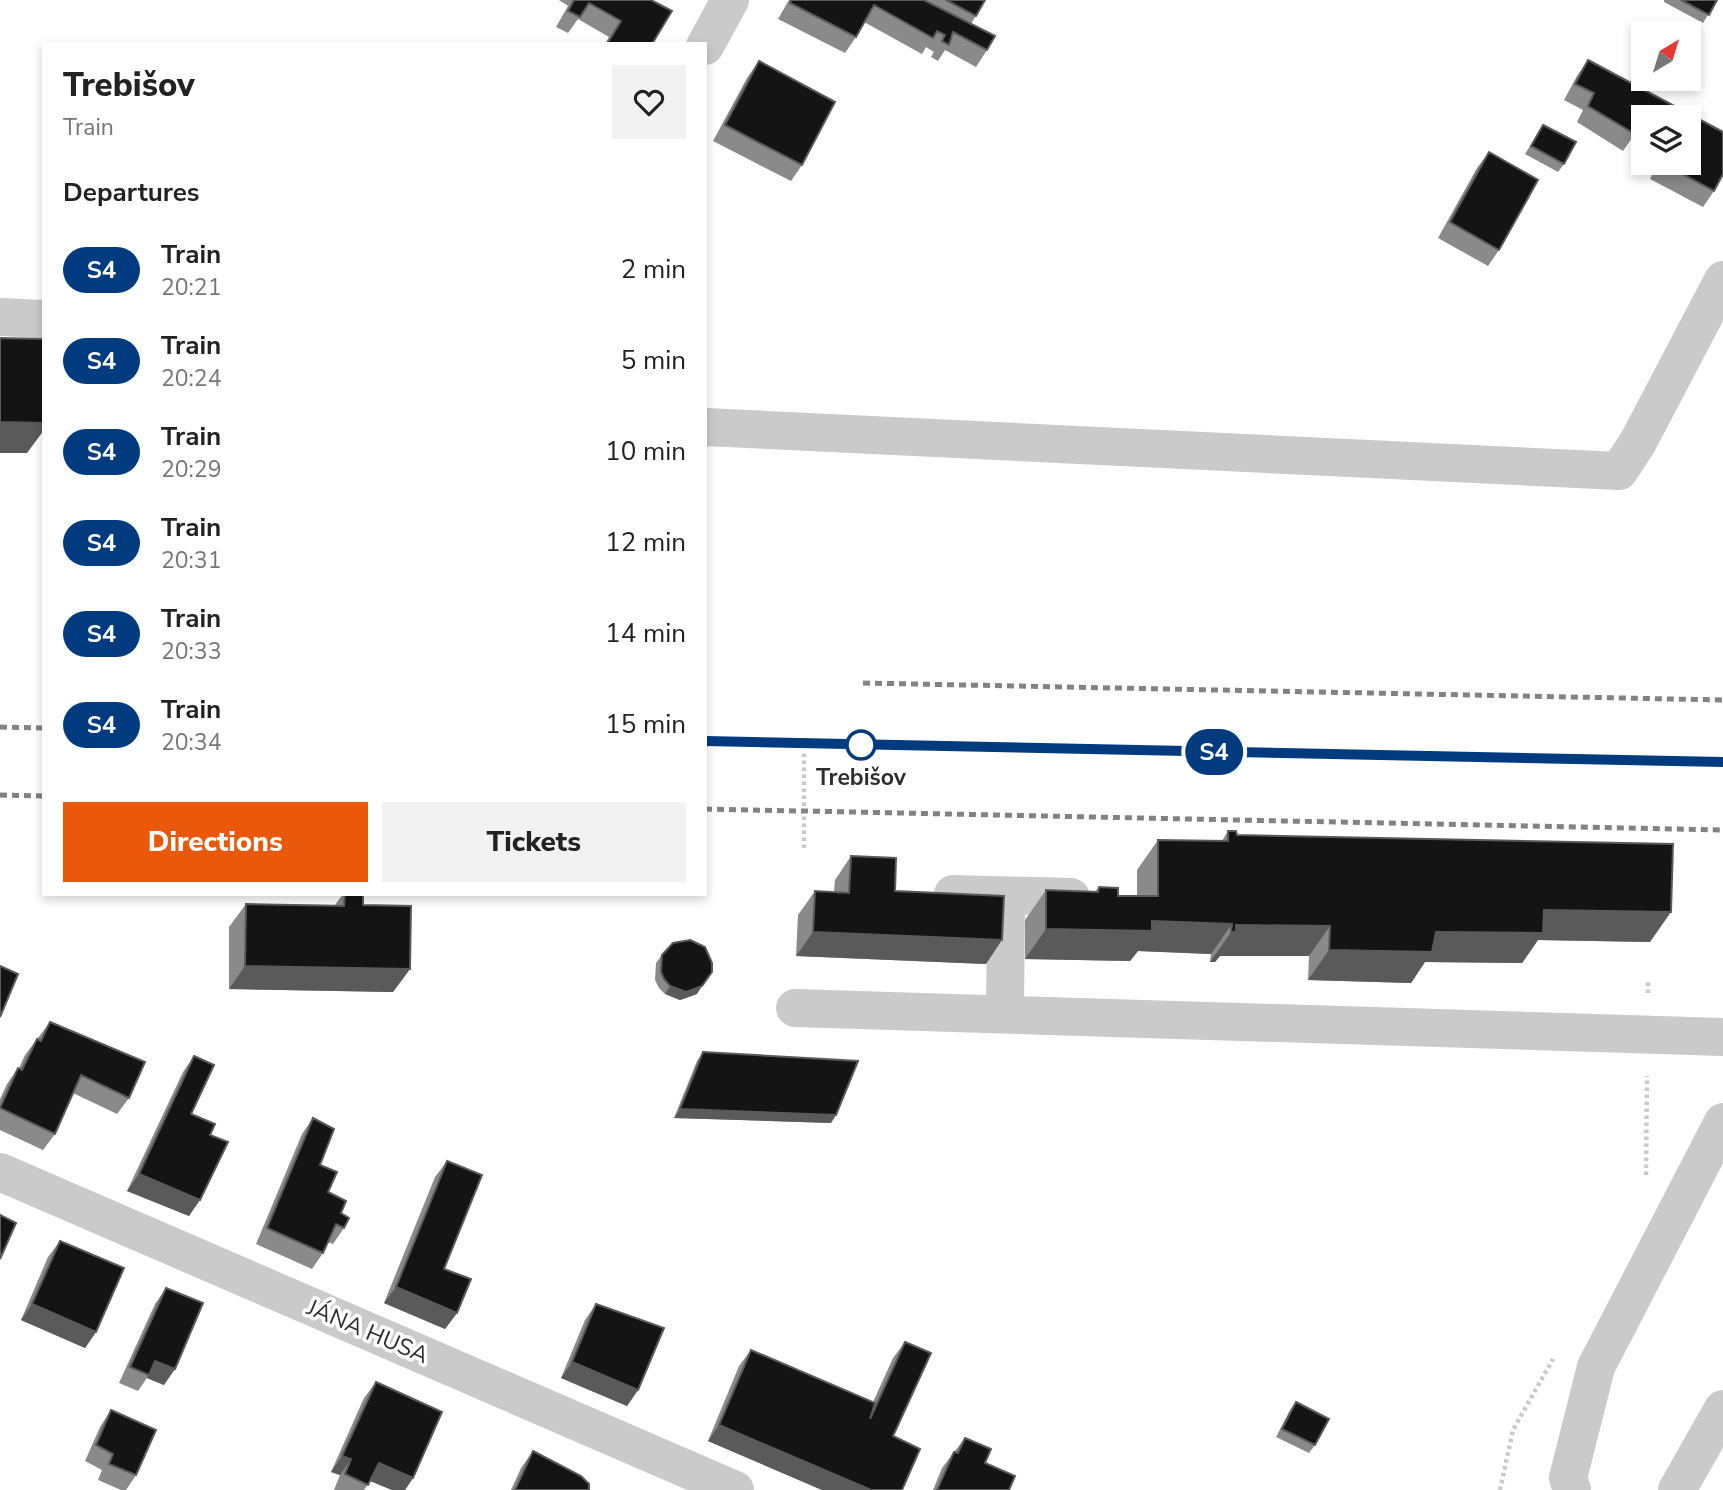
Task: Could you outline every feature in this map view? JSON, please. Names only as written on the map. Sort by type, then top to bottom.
[{"type":"street","points":[[707,42],[730,0]]},
{"type":"street","points":[[707,427],[1619,471],[1723,281]]},
{"type":"street","points":[[0,317],[42,319]]},
{"type":"street","points":[[918,892],[1006,897],[1072,897]]},
{"type":"street","points":[[1005,1014],[1006,897]]},
{"type":"street","points":[[795,1008],[1723,1037]]},
{"type":"street","points":[[1572,1490],[1568,1478],[1596,1367],[1723,1122]]},
{"type":"street","name":"JÁNA HUSA","points":[[0,1172],[735,1490]]},
{"type":"street","points":[[1677,1490],[1723,1409]]},
{"type":"path","points":[[804,743],[804,848]]},
{"type":"path","points":[[1646,1178],[1648,979]]},
{"type":"path","points":[[1500,1490],[1513,1430],[1557,1351]]},
{"type":"building","points":[[574,0],[651,0],[672,11],[653,42],[608,42],[621,21],[589,3],[580,17],[568,11]]},
{"type":"building","points":[[791,0],[924,0],[995,36],[987,50],[953,32],[949,45],[942,41],[945,35],[937,31],[933,38],[874,5],[856,37],[790,3]]},
{"type":"building","points":[[946,0],[985,0],[976,16]]},
{"type":"building","points":[[1681,0],[1717,0],[1709,15]]},
{"type":"building","points":[[1588,60],[1631,83],[1631,91],[1646,91],[1672,105],[1631,105],[1631,132],[1588,106],[1594,93],[1575,84]]},
{"type":"building","points":[[759,61],[835,102],[802,165],[725,125]]},
{"type":"building","points":[[1701,120],[1723,132],[1723,174],[1714,191],[1684,175],[1701,175]]},
{"type":"building","points":[[1543,125],[1576,142],[1564,164],[1531,146]]},
{"type":"building","points":[[1489,152],[1538,180],[1499,250],[1450,222]]},
{"type":"building","points":[[0,338],[42,339],[42,423],[0,422]]},
{"type":"building","points":[[1228,831],[1236,831],[1237,835],[1673,844],[1671,912],[1544,910],[1543,933],[1436,932],[1432,952],[1329,950],[1330,926],[1236,925],[1236,932],[1231,932],[1232,924],[1152,921],[1152,931],[1046,929],[1046,890],[1098,892],[1099,887],[1118,888],[1118,896],[1158,896],[1158,840],[1228,841]]},
{"type":"building","points":[[851,856],[896,858],[895,891],[1004,896],[1002,940],[813,932],[815,891],[849,893]]},
{"type":"building","points":[[345,896],[363,896],[363,905],[411,906],[410,969],[245,966],[246,904],[344,906]]},
{"type":"building","points":[[690,940],[705,947],[712,963],[712,972],[702,986],[686,992],[670,986],[664,979],[661,972],[662,955],[673,943]]},
{"type":"building","points":[[0,966],[18,974],[0,1017]]},
{"type":"building","points":[[50,1022],[145,1062],[129,1098],[81,1075],[55,1134],[0,1108],[18,1068],[22,1070],[37,1039],[41,1041]]},
{"type":"building","points":[[703,1052],[858,1061],[836,1115],[680,1109]]},
{"type":"building","points":[[194,1056],[214,1065],[191,1114],[215,1124],[210,1135],[228,1142],[200,1200],[139,1174]]},
{"type":"building","points":[[313,1118],[334,1129],[320,1165],[337,1172],[328,1192],[346,1201],[341,1213],[349,1218],[344,1228],[336,1224],[323,1253],[267,1228]]},
{"type":"building","points":[[447,1161],[482,1175],[444,1269],[471,1279],[457,1313],[396,1287]]},
{"type":"building","points":[[0,1215],[16,1223],[0,1259]]},
{"type":"building","points":[[60,1241],[124,1268],[96,1332],[32,1304]]},
{"type":"building","points":[[166,1288],[203,1303],[175,1369],[155,1361],[149,1375],[130,1367]]},
{"type":"building","points":[[596,1304],[664,1328],[638,1390],[572,1362]]},
{"type":"building","points":[[905,1342],[931,1353],[893,1436],[920,1449],[902,1490],[871,1490],[719,1425],[751,1350],[875,1403],[870,1419]]},
{"type":"building","points":[[376,1382],[442,1412],[413,1478],[379,1463],[368,1485],[345,1474],[351,1459],[342,1456]]},
{"type":"building","points":[[1296,1402],[1329,1419],[1315,1445],[1282,1429]]},
{"type":"building","points":[[111,1410],[156,1430],[136,1475],[109,1464],[113,1454],[96,1445]]},
{"type":"building","points":[[965,1438],[991,1449],[985,1463],[1015,1476],[1009,1490],[937,1490],[954,1452],[958,1453]]},
{"type":"building","points":[[533,1451],[581,1476],[589,1484],[589,1490],[515,1490]]},
{"type":"railway","points":[[863,683],[1723,700]]},
{"type":"railway","points":[[0,727],[42,728]]},
{"type":"railway","points":[[707,741],[1723,762]]},
{"type":"railway","points":[[0,795],[42,796]]},
{"type":"railway","points":[[707,809],[1723,830]]},
{"type":"train","name":"S4","points":[[707,741],[1723,762]]},
{"type":"place","name":"Trebišov","points":[[861,745]]}]
